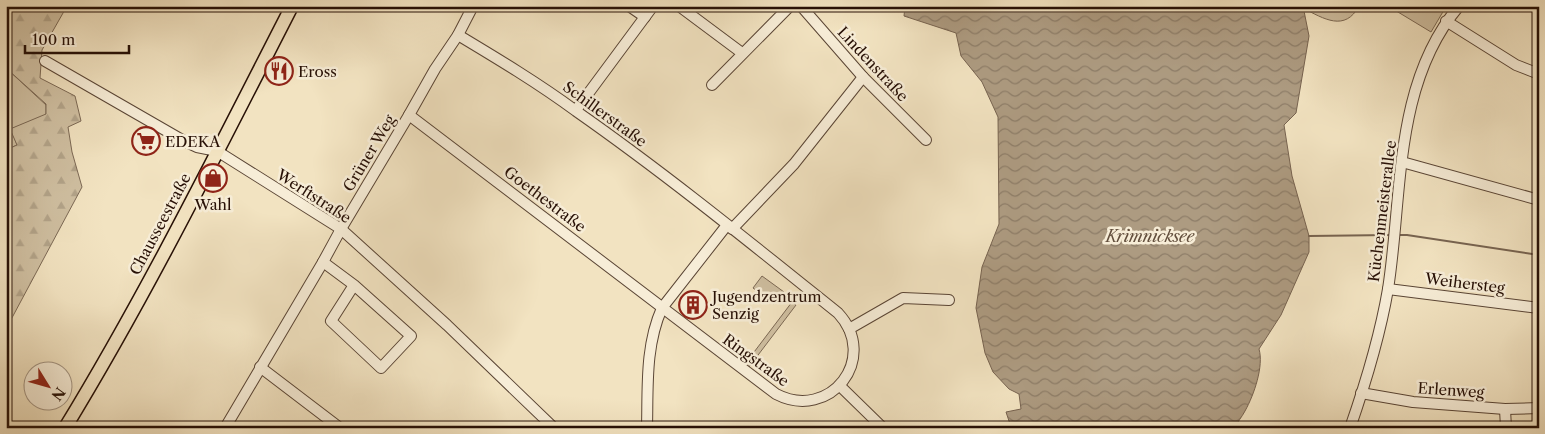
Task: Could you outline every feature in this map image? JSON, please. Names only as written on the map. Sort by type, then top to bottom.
[{"type":"main road","name":"Chausseestraße","points":[[65,428],[102,366],[217,152],[292,6]]},
{"type":"street","name":"Grüner Weg","points":[[225,428],[435,69],[458,35],[473,6]]},
{"type":"street","points":[[629,6],[645,17]]},
{"type":"street","points":[[576,110],[653,6]]},
{"type":"street","points":[[679,6],[742,53]]},
{"type":"street","points":[[712,85],[790,6]]},
{"type":"street","name":"Lindenstraße","points":[[801,6],[863,77],[926,140]]},
{"type":"street","name":"Küchenmeisterallee","points":[[1350,428],[1374,351],[1388,289],[1402,162],[1416,88],[1426,57],[1446,21],[1459,6]]},
{"type":"street","points":[[1446,21],[1516,65],[1539,74]]},
{"type":"street","name":"Schillerstraße","points":[[458,35],[576,110],[730,227]]},
{"type":"street","name":"Werftstraße","points":[[44,61],[184,141],[197,147],[217,152],[341,229],[447,325],[554,428]]},
{"type":"street","points":[[647,428],[649,351],[655,322],[662,308],[730,227],[794,164],[863,77]]},
{"type":"street","name":"Goethestraße","points":[[409,115],[662,308]]},
{"type":"street","points":[[1402,162],[1539,200]]},
{"type":"street","points":[[730,227],[838,313],[849,329],[854,346],[853,358],[847,375],[840,386],[875,426]]},
{"type":"street","points":[[323,262],[354,285],[410,336],[381,368],[331,321],[354,285]]},
{"type":"street","name":"Weihersteg","points":[[1388,289],[1539,308]]},
{"type":"street","points":[[849,329],[903,298],[949,300]]},
{"type":"street","name":"Ringstraße","points":[[662,308],[767,388],[783,398],[796,401],[810,401],[823,397],[840,386]]},
{"type":"street","points":[[260,367],[340,428]]},
{"type":"street","name":"Erlenweg","points":[[1361,394],[1414,402],[1505,409],[1539,408]]},
{"type":"street","points":[[1505,409],[1506,428]]},
{"type":"green space","points":[[6,6],[67,6],[42,50],[40,78],[75,96],[81,121],[68,127],[72,152],[82,187],[6,329],[6,150],[17,145],[10,129],[46,114],[46,104],[6,68]]},
{"type":"green space","points":[[1303,6],[1359,6],[1347,19],[1334,21],[1319,16],[1303,8]]},
{"type":"green space","points":[[1388,6],[1438,6],[1444,10],[1431,32]]},
{"type":"green space","points":[[6,68],[46,105],[46,115],[11,129],[17,145],[6,150]]},
{"type":"green space","points":[[762,276],[784,292],[774,304],[753,288]]},
{"type":"green space","points":[[792,302],[796,305],[749,367],[745,364]]},
{"type":"water","name":"Krimnicksee","points":[[905,6],[1303,6],[1309,36],[1296,113],[1284,125],[1292,176],[1309,236],[1309,252],[1281,315],[1259,349],[1260,364],[1255,389],[1235,428],[1020,428],[1019,425],[1010,424],[1006,412],[1021,409],[1019,394],[1009,389],[993,372],[985,353],[976,308],[982,267],[999,224],[998,117],[982,82],[961,56],[956,33],[904,16]]},
{"type":"waterway","points":[[1309,236],[1390,235]]},
{"type":"waterway","points":[[1398,235],[1539,255]]},
{"type":"place","name":"Eross","points":[[279,71]]},
{"type":"place","name":"EDEKA","points":[[146,141]]},
{"type":"place","name":"Wahl","points":[[213,178]]},
{"type":"place","name":"Jugendzentrum Senzig","points":[[693,305]]}]
